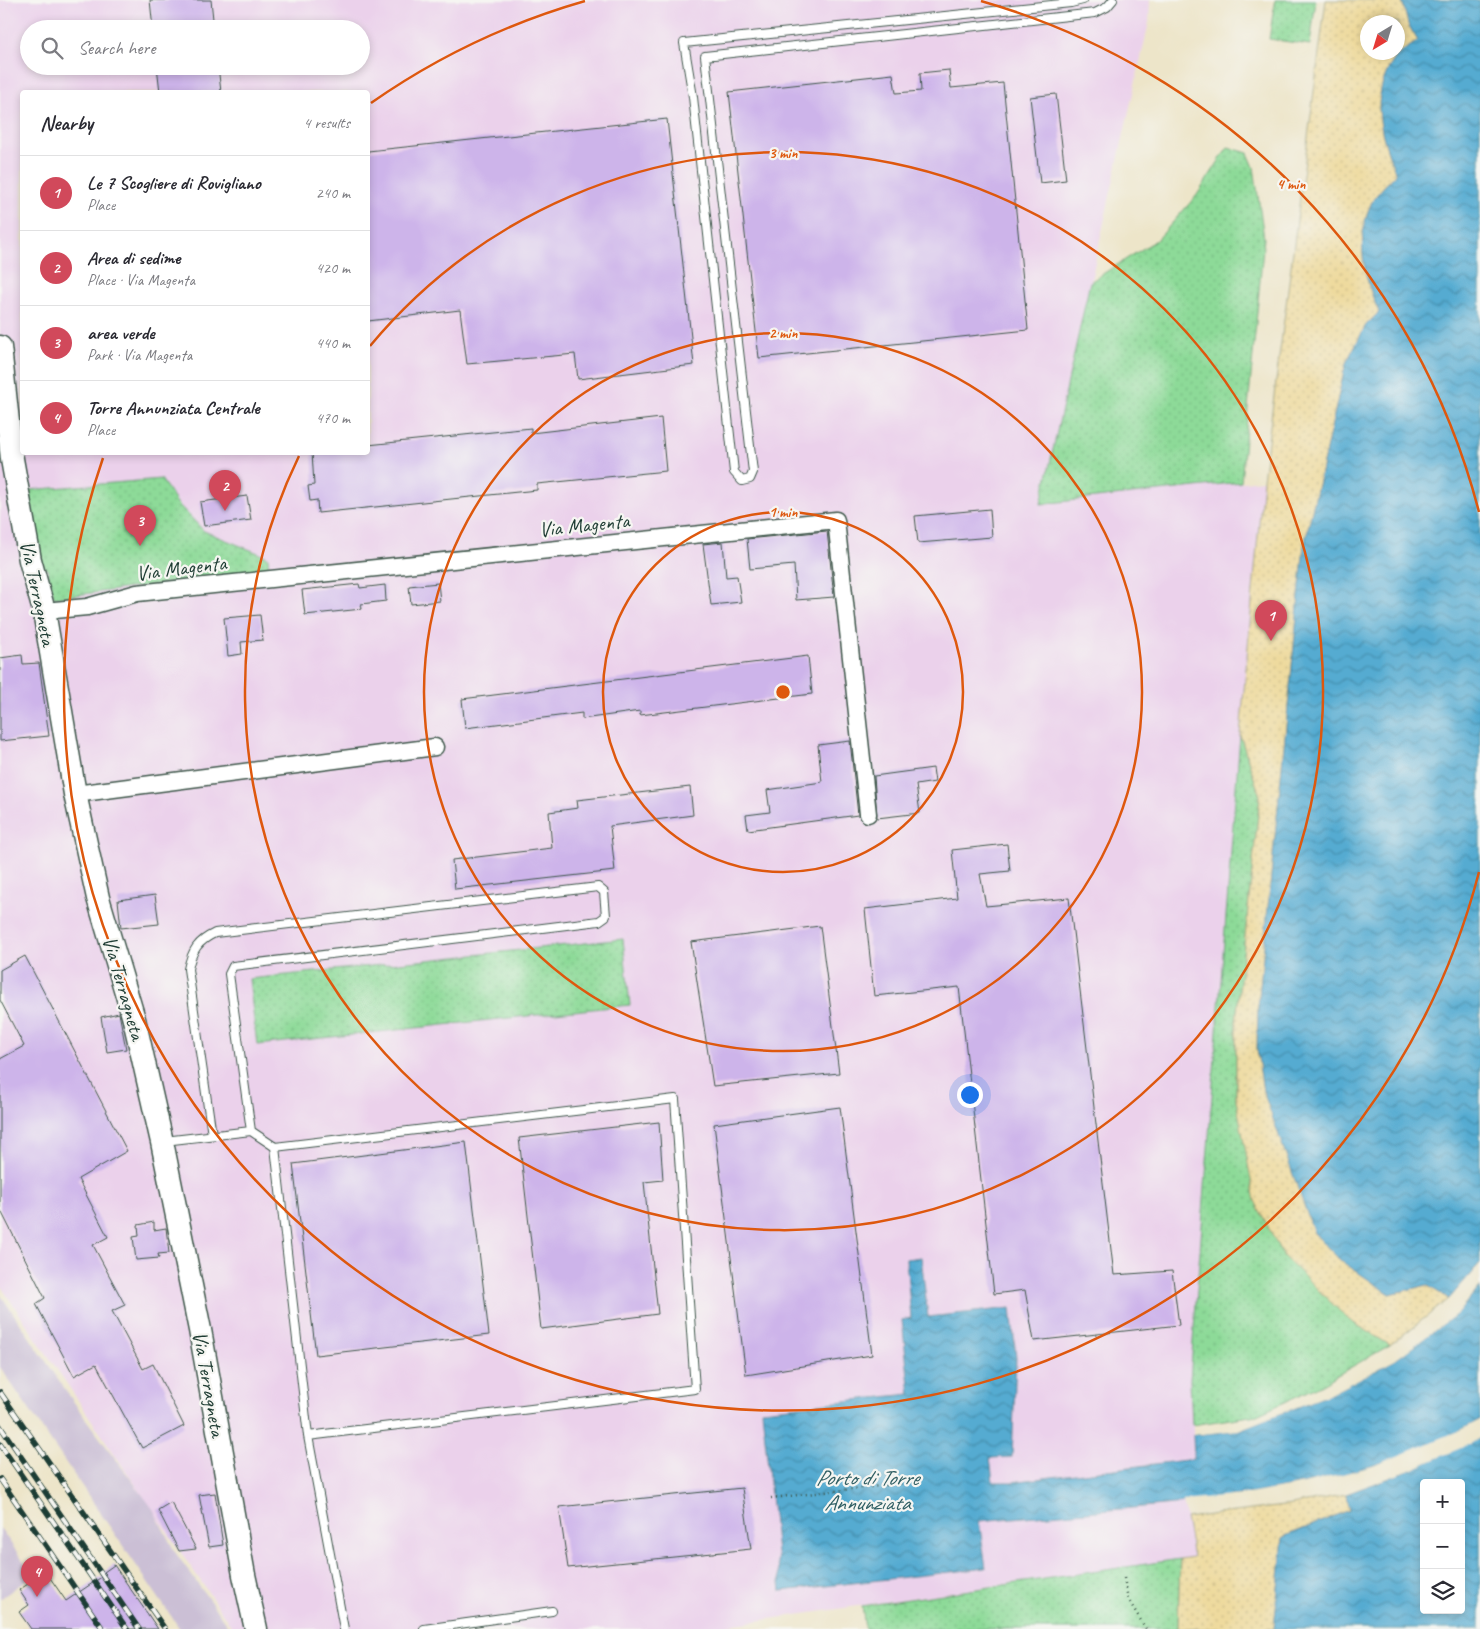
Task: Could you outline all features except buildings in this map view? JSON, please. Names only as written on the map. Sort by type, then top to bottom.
[{"type":"street","name":"Via Terragneta","points":[[0,347],[12,459],[30,560],[44,611],[75,794],[98,898],[134,1019],[162,1142],[200,1330],[247,1593],[256,1629]]},
{"type":"street","name":"Via Magenta","points":[[44,611],[87,607],[137,593],[836,520],[868,814]]},
{"type":"street","points":[[75,794],[435,747]]},
{"type":"lane","points":[[1083,0],[1071,3],[684,43],[693,97],[734,472],[742,481],[750,479],[753,472],[705,56],[1095,13],[1107,7],[1113,0]]},
{"type":"lane","points":[[212,1135],[188,968],[191,952],[202,939],[215,933],[598,887],[604,892],[606,916],[599,921],[233,966],[229,974],[251,1131]]},
{"type":"lane","points":[[162,1142],[251,1131],[275,1147],[675,1099],[695,1389],[308,1436]]},
{"type":"lane","points":[[275,1147],[308,1436],[344,1629]]},
{"type":"lane","points":[[424,1629],[552,1611]]},
{"type":"path","points":[[771,1498],[907,1483]]},
{"type":"path","points":[[1124,1578],[1128,1599],[1146,1629]]},
{"type":"shaded area","points":[[0,0],[1150,0],[1149,22],[1041,503],[1263,480],[1240,735],[1190,1380],[1195,1459],[1012,1482],[993,1482],[990,1458],[1011,1457],[1011,1308],[928,1317],[921,1257],[906,1259],[911,1318],[902,1320],[910,1394],[762,1411],[985,1568],[978,1521],[1183,1501],[1193,1557],[701,1629],[233,1629],[0,1285]]},
{"type":"shaded area","points":[[0,1294],[82,1414],[153,1509],[175,1552],[230,1629],[180,1629],[0,1367]]},
{"type":"shaded area","points":[[0,1528],[33,1575],[0,1599]]},
{"type":"green space","points":[[1275,0],[1316,0],[1310,45],[1269,39]]},
{"type":"green space","points":[[1228,147],[1248,153],[1254,167],[1264,238],[1241,482],[1041,504],[1090,282],[1158,239],[1197,195]]},
{"type":"green space","points":[[161,479],[177,503],[204,531],[268,557],[269,570],[54,598],[48,571],[43,566],[29,490]]},
{"type":"green space","points":[[1240,735],[1260,796],[1236,1021],[1236,1100],[1349,1320],[1390,1345],[1313,1389],[1257,1415],[1192,1425],[1190,1380]]},
{"type":"green space","points":[[623,939],[630,1005],[257,1045],[249,979]]},
{"type":"green space","points":[[1180,1559],[1178,1629],[865,1629],[862,1606]]},
{"type":"sand","points":[[1326,0],[1402,0],[1408,24],[1418,41],[1405,50],[1405,15],[1360,15],[1360,60],[1394,60],[1381,88],[1379,102],[1382,131],[1396,174],[1373,200],[1366,217],[1363,231],[1363,259],[1369,286],[1379,312],[1366,325],[1346,363],[1304,546],[1258,1007],[1257,1050],[1263,1091],[1390,1294],[1427,1285],[1449,1299],[1390,1345],[1349,1320],[1283,1256],[1255,1201],[1236,1100],[1236,1021],[1260,796],[1240,735],[1263,480]]},
{"type":"sand","points":[[1346,1494],[1350,1510],[1283,1537],[1274,1629],[1178,1629],[1180,1559],[1193,1557],[1186,1518],[1292,1505]]},
{"type":"water","points":[[1402,0],[1480,0],[1480,1263],[1449,1299],[1427,1285],[1390,1294],[1341,1261],[1314,1233],[1263,1091],[1257,1050],[1258,1007],[1304,546],[1346,363],[1366,325],[1379,312],[1369,286],[1363,259],[1363,231],[1373,200],[1396,174],[1382,131],[1379,102],[1386,74],[1394,60],[1405,60],[1405,50],[1418,41],[1408,24]]},
{"type":"water","name":"Porto di Torre Annunziata","points":[[921,1257],[928,1317],[1011,1308],[1016,1358],[1012,1457],[990,1458],[993,1482],[1012,1482],[1194,1459],[1193,1435],[1238,1430],[1330,1394],[1395,1360],[1458,1313],[1480,1287],[1480,1420],[1422,1448],[1362,1469],[1300,1485],[1236,1496],[1171,1504],[979,1521],[986,1568],[781,1591],[762,1410],[910,1394],[902,1320],[911,1318],[906,1259]]},
{"type":"water","points":[[1480,1438],[1480,1629],[1274,1629],[1283,1537],[1350,1510],[1346,1494],[1413,1469]]},
{"type":"pier","points":[[1480,1284],[1458,1313],[1395,1360],[1330,1394],[1238,1430],[1193,1435],[1193,1432],[1237,1428],[1329,1392],[1394,1358],[1456,1311]]},
{"type":"pier","points":[[1480,1420],[1480,1423],[1464,1432],[1373,1469],[1301,1487],[1242,1498],[1183,1504],[1183,1501],[1242,1495],[1300,1485],[1373,1466],[1463,1429]]},
{"type":"pier","points":[[1480,1436],[1480,1438],[1472,1443],[1413,1469],[1344,1494],[1412,1467]]},
{"type":"railway","points":[[0,1392],[165,1629]]},
{"type":"railway","points":[[0,1426],[139,1629]]},
{"type":"railway","points":[[0,1444],[127,1629]]},
{"type":"railway","points":[[0,1479],[103,1629]]},
{"type":"place","name":"Area di sedime","points":[[225,511]]},
{"type":"place","name":"area verde","points":[[140,546]]},
{"type":"place","name":"Le 7 Scogliere di Rovigliano","points":[[1271,641]]},
{"type":"place","name":"Torre Annunziata Centrale","points":[[37,1597]]}]
